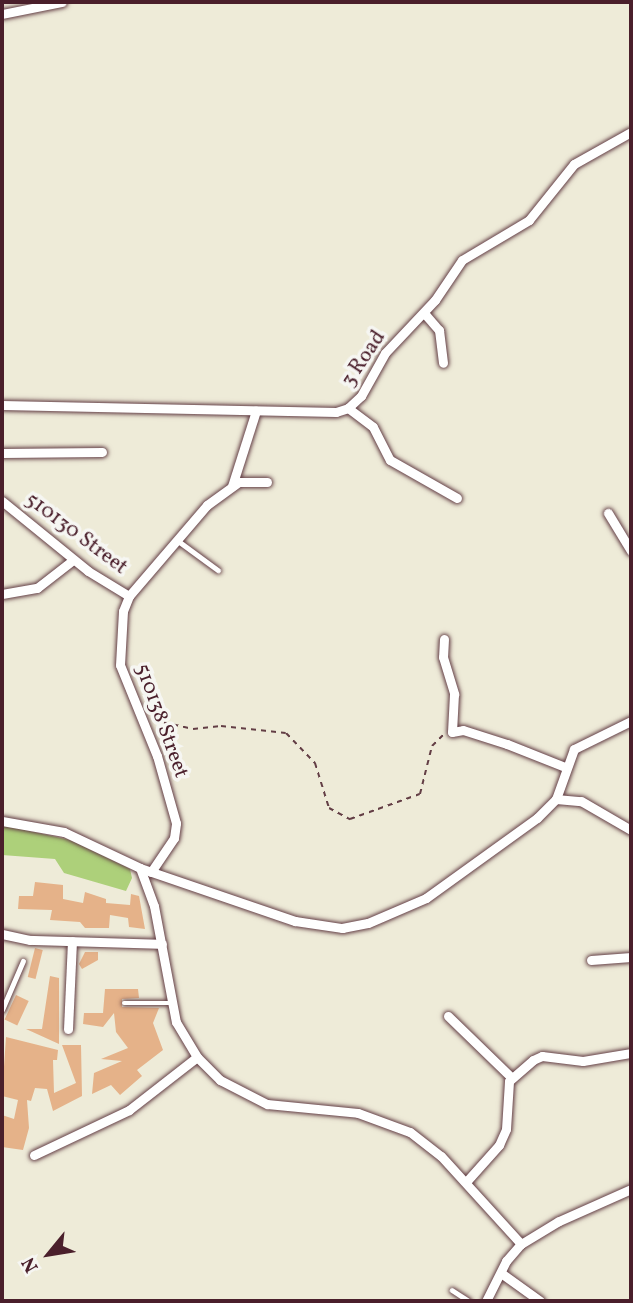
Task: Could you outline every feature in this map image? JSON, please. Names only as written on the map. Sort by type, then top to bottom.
[{"type":"street","points":[[2,14],[62,2]]},
{"type":"street","name":"3 Road","points":[[2,405],[256,411],[348,408],[361,396],[385,353],[424,313],[470,252],[519,227],[574,164],[631,132]]},
{"type":"street","points":[[424,313],[439,330],[443,363]]},
{"type":"street","points":[[348,408],[373,427],[390,460],[457,498]]},
{"type":"street","points":[[232,486],[256,411]]},
{"type":"street","points":[[2,453],[102,452]]},
{"type":"street","points":[[232,486],[247,480],[268,482]]},
{"type":"street","name":"510138 Street","points":[[151,872],[174,838],[176,823],[143,719],[119,655],[120,630],[129,596],[176,539],[232,486]]},
{"type":"street","name":"510130 Street","points":[[2,501],[73,560],[129,596]]},
{"type":"street","points":[[608,513],[631,551]]},
{"type":"street","points":[[2,594],[37,588],[73,560]]},
{"type":"street","points":[[444,639],[443,656],[454,694],[452,732],[466,731],[508,744],[538,759],[565,767]]},
{"type":"street","points":[[2,821],[64,832],[140,868],[202,891],[317,926],[342,928],[368,923],[426,898],[537,818],[556,799],[565,767],[579,745],[631,721]]},
{"type":"street","points":[[556,799],[581,801],[631,830]]},
{"type":"street","points":[[140,868],[162,944],[170,1003],[197,1057],[238,1092],[267,1104],[358,1113],[410,1132],[466,1182],[521,1244]]},
{"type":"street","points":[[2,934],[72,941],[162,944]]},
{"type":"street","points":[[68,1029],[72,941]]},
{"type":"street","points":[[591,960],[631,957]]},
{"type":"street","points":[[448,1016],[512,1078]]},
{"type":"street","points":[[466,1182],[503,1137],[512,1078],[537,1057],[571,1062],[631,1053]]},
{"type":"street","points":[[34,1155],[129,1110],[197,1057]]},
{"type":"street","points":[[486,1301],[500,1273],[521,1244],[559,1221],[631,1189]]},
{"type":"street","points":[[500,1273],[540,1301]]},
{"type":"lane","points":[[176,539],[218,570]]},
{"type":"lane","points":[[2,1010],[23,961]]},
{"type":"lane","points":[[124,1003],[170,1003]]},
{"type":"lane","points":[[452,1290],[469,1301]]},
{"type":"path","points":[[143,719],[193,729],[221,726],[286,733],[315,763],[329,808],[354,819],[420,794],[432,746],[437,737],[452,732]]},
{"type":"green space","points":[[2,825],[70,840],[130,869],[132,878],[126,891],[64,873],[55,859],[2,855]]},
{"type":"building","points":[[35,882],[63,885],[63,899],[83,903],[85,892],[106,899],[106,903],[130,905],[131,894],[139,896],[145,929],[129,927],[128,918],[110,915],[109,928],[85,928],[80,922],[50,920],[52,910],[18,909],[19,896],[33,896]]},
{"type":"building","points":[[35,948],[43,950],[36,979],[28,977]]},
{"type":"building","points":[[85,952],[98,952],[98,960],[82,969],[79,964]]},
{"type":"building","points":[[50,976],[59,978],[59,1044],[26,1029],[42,1029]]},
{"type":"building","points":[[105,989],[138,989],[139,998],[122,999],[122,1007],[159,1008],[153,1023],[163,1050],[137,1070],[142,1076],[120,1095],[111,1085],[92,1094],[94,1073],[122,1061],[101,1059],[128,1048],[116,1032],[114,1013],[103,1027],[83,1024],[84,1013],[103,1013]]},
{"type":"building","points":[[16,995],[29,1001],[17,1025],[5,1019]]},
{"type":"building","points":[[6,1037],[58,1050],[57,1060],[53,1060],[54,1093],[76,1083],[62,1045],[81,1045],[82,1096],[53,1111],[47,1089],[35,1088],[31,1101],[27,1100],[29,1128],[23,1150],[2,1147],[2,1115],[14,1119],[18,1100],[2,1096]]}]
